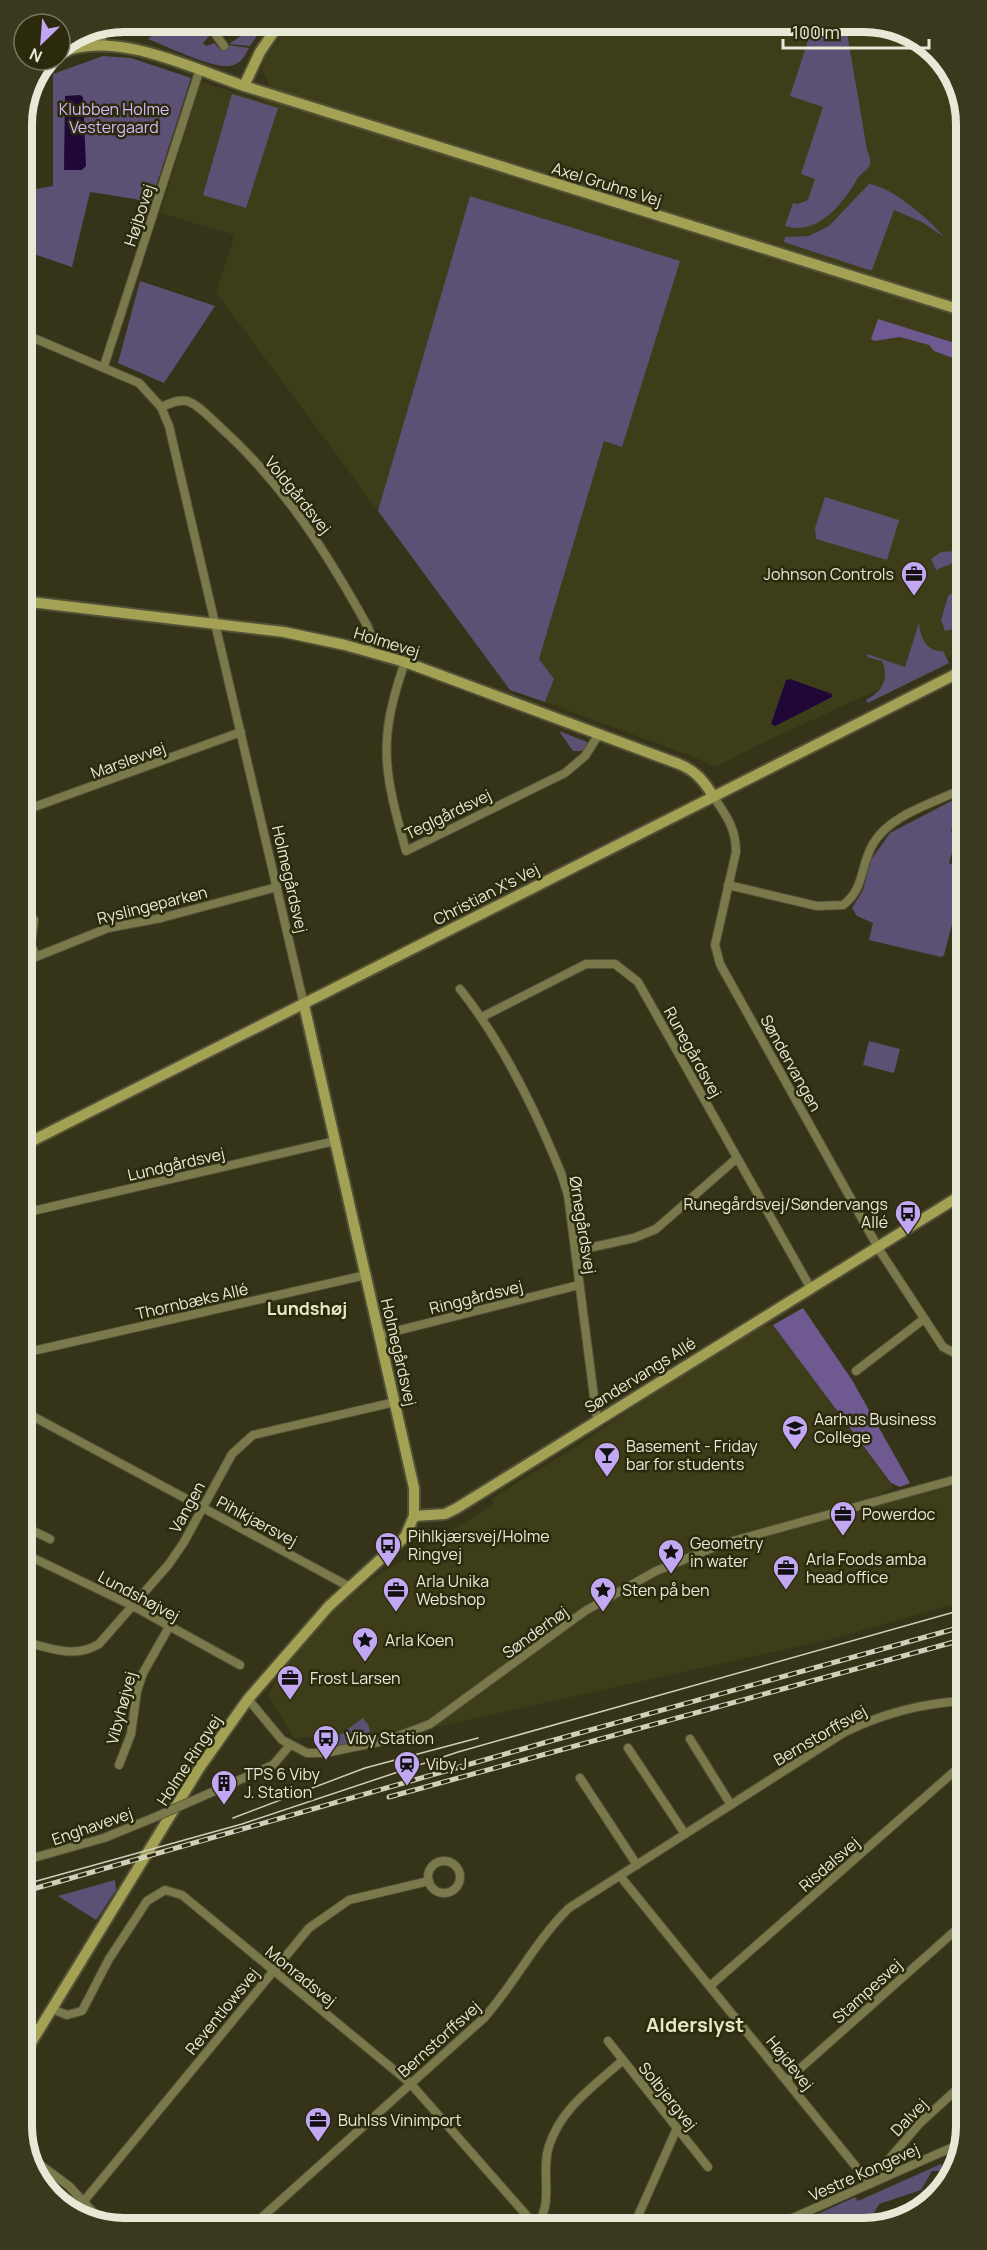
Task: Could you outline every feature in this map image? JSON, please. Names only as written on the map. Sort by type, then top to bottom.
[{"type":"street","points":[[214,31],[224,46]]},
{"type":"street","points":[[244,86],[265,43],[274,31]]},
{"type":"street","points":[[102,34],[102,44]]},
{"type":"street","name":"Axel Gruhns Vej","points":[[72,49],[102,44],[143,51],[244,86],[956,308]]},
{"type":"street","name":"Højbovej","points":[[104,366],[200,72]]},
{"type":"street","name":"Holmegårdsvej","points":[[32,337],[139,382],[161,407],[169,426],[380,1335],[414,1488],[414,1516]]},
{"type":"street","name":"Voldgårdsvej","points":[[161,407],[185,400],[194,404],[230,436],[269,478],[330,558],[368,627],[372,638],[369,651]]},
{"type":"street","name":"Holmevej","points":[[32,602],[284,632],[369,651],[405,662],[691,769],[702,779],[713,796]]},
{"type":"street","name":"Teglgårdsvej","points":[[405,662],[387,721],[385,744],[387,780],[405,851],[565,773],[585,756],[599,734]]},
{"type":"street","name":"Christian X's Vej","points":[[32,1141],[956,673]]},
{"type":"street","name":"Marslevvej","points":[[32,808],[241,732]]},
{"type":"street","points":[[728,885],[817,906],[843,905],[852,899],[859,888],[868,854],[882,831],[956,792]]},
{"type":"street","name":"Søndervangen","points":[[713,796],[731,822],[736,838],[736,852],[715,945],[716,954],[878,1247]]},
{"type":"street","name":"Ryslingeparken","points":[[32,959],[108,928],[161,918],[277,887]]},
{"type":"street","points":[[32,936],[34,920]]},
{"type":"street","points":[[32,947],[36,957]]},
{"type":"street","name":"Runegårdsvej","points":[[482,1017],[585,964],[615,964],[638,982],[810,1287]]},
{"type":"street","name":"Ørnegårdsvej","points":[[460,989],[482,1017],[561,1173],[567,1195],[597,1419]]},
{"type":"street","name":"Lundgårdsvej","points":[[32,1211],[335,1141]]},
{"type":"street","points":[[575,1251],[634,1238],[656,1229],[737,1158]]},
{"type":"street","name":"Søndervangs Allé","points":[[414,1516],[445,1514],[458,1508],[597,1419],[956,1198]]},
{"type":"street","points":[[878,1247],[943,1347],[956,1354]]},
{"type":"street","name":"Thornbæks Allé","points":[[32,1351],[366,1275]]},
{"type":"street","name":"Ringgårdsvej","points":[[380,1335],[579,1285]]},
{"type":"street","points":[[855,1371],[924,1319]]},
{"type":"street","name":"Vangen","points":[[32,1644],[70,1653],[89,1650],[99,1644],[169,1564],[232,1454],[253,1435],[394,1402]]},
{"type":"street","name":"Pihlkjærsvej","points":[[32,1416],[350,1587]]},
{"type":"street","name":"Sønderhøj","points":[[248,1698],[282,1740],[308,1753],[325,1753],[418,1731],[585,1611],[656,1571],[722,1544],[956,1479]]},
{"type":"street","name":"Holme Ringvej","points":[[32,2042],[200,1767],[248,1698],[302,1635],[350,1587],[399,1544],[414,1516]]},
{"type":"street","points":[[32,1530],[50,1539]]},
{"type":"street","name":"Lundshøjvej","points":[[32,1557],[133,1606],[240,1665]]},
{"type":"street","name":"Vibyhøjvej","points":[[119,1766],[130,1734],[137,1691],[143,1673],[169,1627]]},
{"type":"street","name":"Bernstorffsvej","points":[[261,2218],[484,2018],[514,1981],[550,1927],[569,1908],[845,1732],[868,1721],[916,1705],[956,1702]]},
{"type":"street","points":[[690,1739],[731,1805]]},
{"type":"street","name":"Enghavevej","points":[[32,1858],[104,1838],[201,1797],[273,1765],[290,1745]]},
{"type":"street","points":[[628,1748],[685,1834]]},
{"type":"street","name":"Risdalsvej","points":[[711,1986],[956,1770]]},
{"type":"street","points":[[580,1778],[637,1865]]},
{"type":"street","points":[[438,1863],[453,1864],[460,1873],[459,1883],[448,1893],[438,1892],[429,1881],[430,1870],[438,1863]]},
{"type":"street","name":"Højdevej","points":[[620,1876],[870,2184]]},
{"type":"street","name":"Reventlowsvej","points":[[78,2206],[309,1928],[342,1904],[368,1894],[429,1881]]},
{"type":"street","name":"Monradsvej","points":[[52,2009],[72,2015],[85,2008],[109,1959],[147,1901],[165,1890],[182,1895],[410,2083],[529,2218]]},
{"type":"street","name":"Stampesvej","points":[[787,2080],[956,1930]]},
{"type":"street","name":"Solbjergvej","points":[[608,2041],[708,2167]]},
{"type":"street","points":[[542,2218],[545,2213],[546,2158],[558,2122],[571,2106],[623,2060]]},
{"type":"street","name":"Dalvej","points":[[885,2177],[884,2165],[920,2123],[956,2090]]},
{"type":"street","points":[[637,2218],[677,2128]]},
{"type":"street","name":"Vestre Kongevej","points":[[793,2218],[953,2147]]},
{"type":"street","points":[[39,2163],[55,2174],[96,2214]]},
{"type":"shaded area","points":[[286,31],[869,32],[898,39],[919,51],[943,78],[951,94],[956,124],[956,654],[715,767],[545,702],[554,679],[539,659],[604,441],[622,446],[470,196],[378,511],[216,292],[235,235],[160,213],[201,82],[264,102],[269,83],[262,70],[265,57]]},
{"type":"shaded area","points":[[80,95],[83,97],[86,166],[82,170],[64,170],[65,96]]},
{"type":"shaded area","points":[[878,319],[956,343],[956,359],[934,351],[929,345],[900,337],[874,341],[871,339]]},
{"type":"shaded area","points":[[790,679],[832,694],[832,697],[775,726],[771,724],[786,680]]},
{"type":"shaded area","points":[[803,1308],[852,1380],[910,1483],[900,1487],[891,1483],[773,1325]]},
{"type":"shaded area","points":[[760,1319],[766,1327],[772,1324],[894,1488],[883,1492],[889,1502],[956,1485],[956,1604],[832,1639],[418,1731],[294,1738],[268,1695],[301,1635],[374,1578],[494,1504],[491,1499],[579,1445]]},
{"type":"green space","points":[[157,31],[206,31],[209,36],[203,43],[206,46],[214,43],[221,50],[228,45],[249,48],[236,64],[221,66],[188,56],[148,39]]},
{"type":"green space","points":[[248,31],[260,31],[250,46],[229,44]]},
{"type":"green space","points":[[811,32],[847,32],[870,165],[836,208],[808,227],[785,226],[793,203],[798,204],[808,200],[815,179],[801,174],[823,107],[790,96]]},
{"type":"green space","name":"Klubben Holme Vestergaard","points":[[103,56],[131,58],[191,78],[150,205],[135,199],[90,192],[72,267],[32,253],[32,190],[53,186],[53,74],[72,72],[72,67]]},
{"type":"green space","points":[[232,94],[278,108],[246,208],[203,195]]},
{"type":"green space","points":[[869,184],[899,197],[920,213],[944,237],[922,222],[894,210],[872,270],[784,242],[785,237],[809,236],[829,226]]},
{"type":"green space","points":[[470,196],[680,261],[622,447],[604,441],[539,659],[554,679],[545,702],[510,690],[378,511]]},
{"type":"green space","points":[[140,281],[215,306],[164,383],[118,363]]},
{"type":"green space","points":[[825,497],[899,520],[887,560],[816,539],[815,528]]},
{"type":"green space","points":[[956,551],[956,564],[936,570],[931,559],[941,552]]},
{"type":"green space","points":[[952,593],[956,594],[956,627],[945,631],[941,620],[948,596]]},
{"type":"green space","points":[[919,623],[925,643],[932,649],[943,651],[949,663],[868,703],[866,700],[883,684],[885,674],[882,661],[867,657],[867,654],[905,667]]},
{"type":"green space","points":[[559,731],[587,742],[587,747],[581,751],[573,751]]},
{"type":"green space","points":[[956,799],[951,831],[956,834],[956,838],[949,863],[956,866],[956,921],[952,924],[944,955],[941,957],[869,940],[873,923],[857,916],[852,908],[863,890],[871,860],[890,833]]},
{"type":"green space","points":[[869,1041],[900,1049],[894,1073],[863,1065]]},
{"type":"green space","points":[[363,1718],[369,1726],[371,1740],[335,1747],[333,1740]]},
{"type":"green space","points":[[115,1880],[116,1890],[96,1920],[58,1896]]},
{"type":"green space","points":[[941,2164],[944,2170],[932,2171],[921,2190],[879,2204],[874,2213],[877,2218],[809,2218],[855,2197],[858,2201]]},
{"type":"tram line","points":[[32,1882],[242,1824],[458,1752],[956,1612]]},
{"type":"tram line","points":[[233,1818],[365,1768],[478,1738]]},
{"type":"railway","points":[[32,1889],[547,1742],[956,1628]]},
{"type":"railway","points":[[389,1797],[956,1641]]},
{"type":"place","name":"Johnson Controls","points":[[914,597]]},
{"type":"place","name":"Runegårdsvej/Søndervangs Allé","points":[[908,1236]]},
{"type":"place","name":"Aarhus Business College","points":[[795,1451]]},
{"type":"place","name":"Basement - Friday bar for students","points":[[607,1478]]},
{"type":"place","name":"Powerdoc","points":[[843,1537]]},
{"type":"place","name":"Pihlkjærsvej/Holme Ringvej","points":[[388,1568]]},
{"type":"place","name":"Geometry in water","points":[[671,1575]]},
{"type":"place","name":"Arla Foods amba head office","points":[[786,1591]]},
{"type":"place","name":"Arla Unika Webshop","points":[[396,1613]]},
{"type":"place","name":"Sten på ben","points":[[603,1613]]},
{"type":"place","name":"Arla Koen","points":[[365,1663]]},
{"type":"place","name":"Frost Larsen","points":[[290,1701]]},
{"type":"place","name":"Viby Station","points":[[326,1761]]},
{"type":"place","name":"Viby J","points":[[407,1787]]},
{"type":"place","name":"TPS 6 Viby J. Station","points":[[224,1806]]},
{"type":"place","name":"Buhlss Vinimport","points":[[318,2143]]},
{"type":"district","name":"Lundshøj","points":[[307,1309]]},
{"type":"district","name":"Alderslyst","points":[[695,2025]]}]
